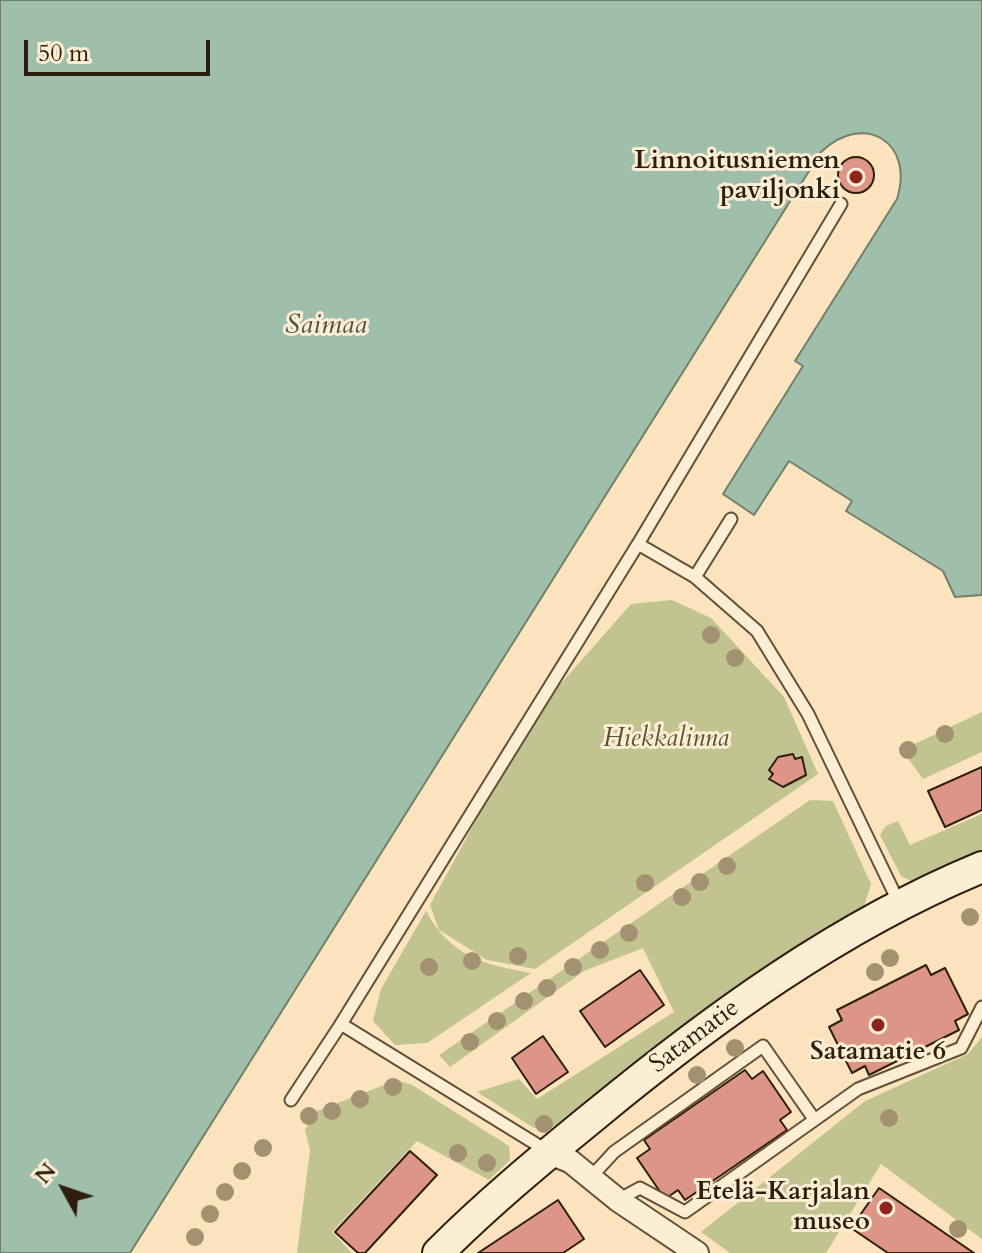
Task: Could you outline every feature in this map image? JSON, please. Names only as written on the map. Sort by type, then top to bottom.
[{"type":"street","name":"Satamatie","points":[[438,1253],[488,1204],[651,1069],[755,993],[899,903],[982,867]]},
{"type":"street","points":[[549,1153],[570,1161],[618,1200],[697,1253]]},
{"type":"lane","points":[[291,1100],[638,544],[841,204]]},
{"type":"lane","points":[[695,577],[731,519]]},
{"type":"lane","points":[[638,544],[695,577],[757,631],[808,714],[899,903]]},
{"type":"lane","points":[[618,1200],[640,1188],[685,1212],[858,1089],[961,1048],[982,1007]]},
{"type":"lane","points":[[341,1024],[549,1153]]},
{"type":"lane","points":[[591,1177],[614,1152],[763,1046],[814,1119]]},
{"type":"green space","name":"Hiekkalinna","points":[[672,600],[711,618],[784,697],[818,774],[535,969],[487,960],[439,930],[430,905],[498,780],[557,688],[631,604]]},
{"type":"green space","points":[[982,712],[982,752],[923,779],[902,750]]},
{"type":"green space","points":[[810,800],[833,801],[871,884],[864,907],[797,946],[555,1126],[534,1128],[477,1092],[519,1079],[537,1099],[674,1012],[643,948],[584,971],[450,1067],[439,1055]]},
{"type":"green space","points":[[982,814],[982,854],[915,883],[901,876],[880,835],[886,826],[898,821],[910,845]]},
{"type":"green space","points":[[426,911],[446,938],[470,956],[531,973],[427,1043],[395,1045],[373,1021],[381,989]]},
{"type":"green space","points":[[982,1037],[982,1239],[881,1164],[826,1253],[730,1253],[701,1232],[865,1101],[968,1054]]},
{"type":"green space","points":[[397,1080],[412,1085],[509,1146],[510,1160],[489,1180],[417,1141],[332,1232],[352,1253],[297,1253],[310,1150],[305,1130],[317,1111]]},
{"type":"water","name":"Saimaa","points":[[0,0],[982,0],[982,595],[955,597],[943,571],[846,511],[852,501],[789,461],[754,515],[723,494],[803,366],[795,361],[897,199],[901,179],[899,162],[892,148],[882,139],[869,134],[854,134],[837,140],[821,152],[130,1253],[0,1253]]},
{"type":"building","name":"Linnoitusniemen paviljonki","points":[[856,157],[869,162],[874,175],[869,188],[856,193],[843,188],[838,175],[843,162]]},
{"type":"building","points":[[793,754],[795,759],[802,757],[806,775],[783,787],[769,779],[773,774],[769,770],[778,757]]},
{"type":"building","points":[[982,767],[982,810],[945,827],[928,791]]},
{"type":"building","points":[[926,965],[931,975],[945,968],[968,1014],[955,1021],[959,1030],[869,1075],[865,1066],[852,1073],[829,1027],[842,1020],[837,1010]]},
{"type":"building","points":[[640,970],[664,1005],[605,1047],[580,1011]]},
{"type":"building","points":[[543,1036],[568,1072],[536,1094],[512,1058]]},
{"type":"building","points":[[745,1070],[752,1079],[763,1071],[791,1112],[780,1120],[787,1130],[685,1200],[678,1190],[665,1199],[637,1158],[650,1149],[644,1140]]},
{"type":"building","points":[[410,1151],[437,1175],[365,1253],[358,1253],[335,1232]]},
{"type":"building","name":"Etelä-Karjalan museo","points":[[879,1188],[974,1253],[888,1253],[851,1228]]},
{"type":"building","points":[[558,1200],[584,1239],[563,1253],[478,1253]]},
{"type":"place","name":"Linnoitusniemen paviljonki","points":[[856,177]]},
{"type":"place","name":"Satamatie 6","points":[[878,1025]]},
{"type":"place","name":"Etelä-Karjalan museo","points":[[886,1208]]}]
